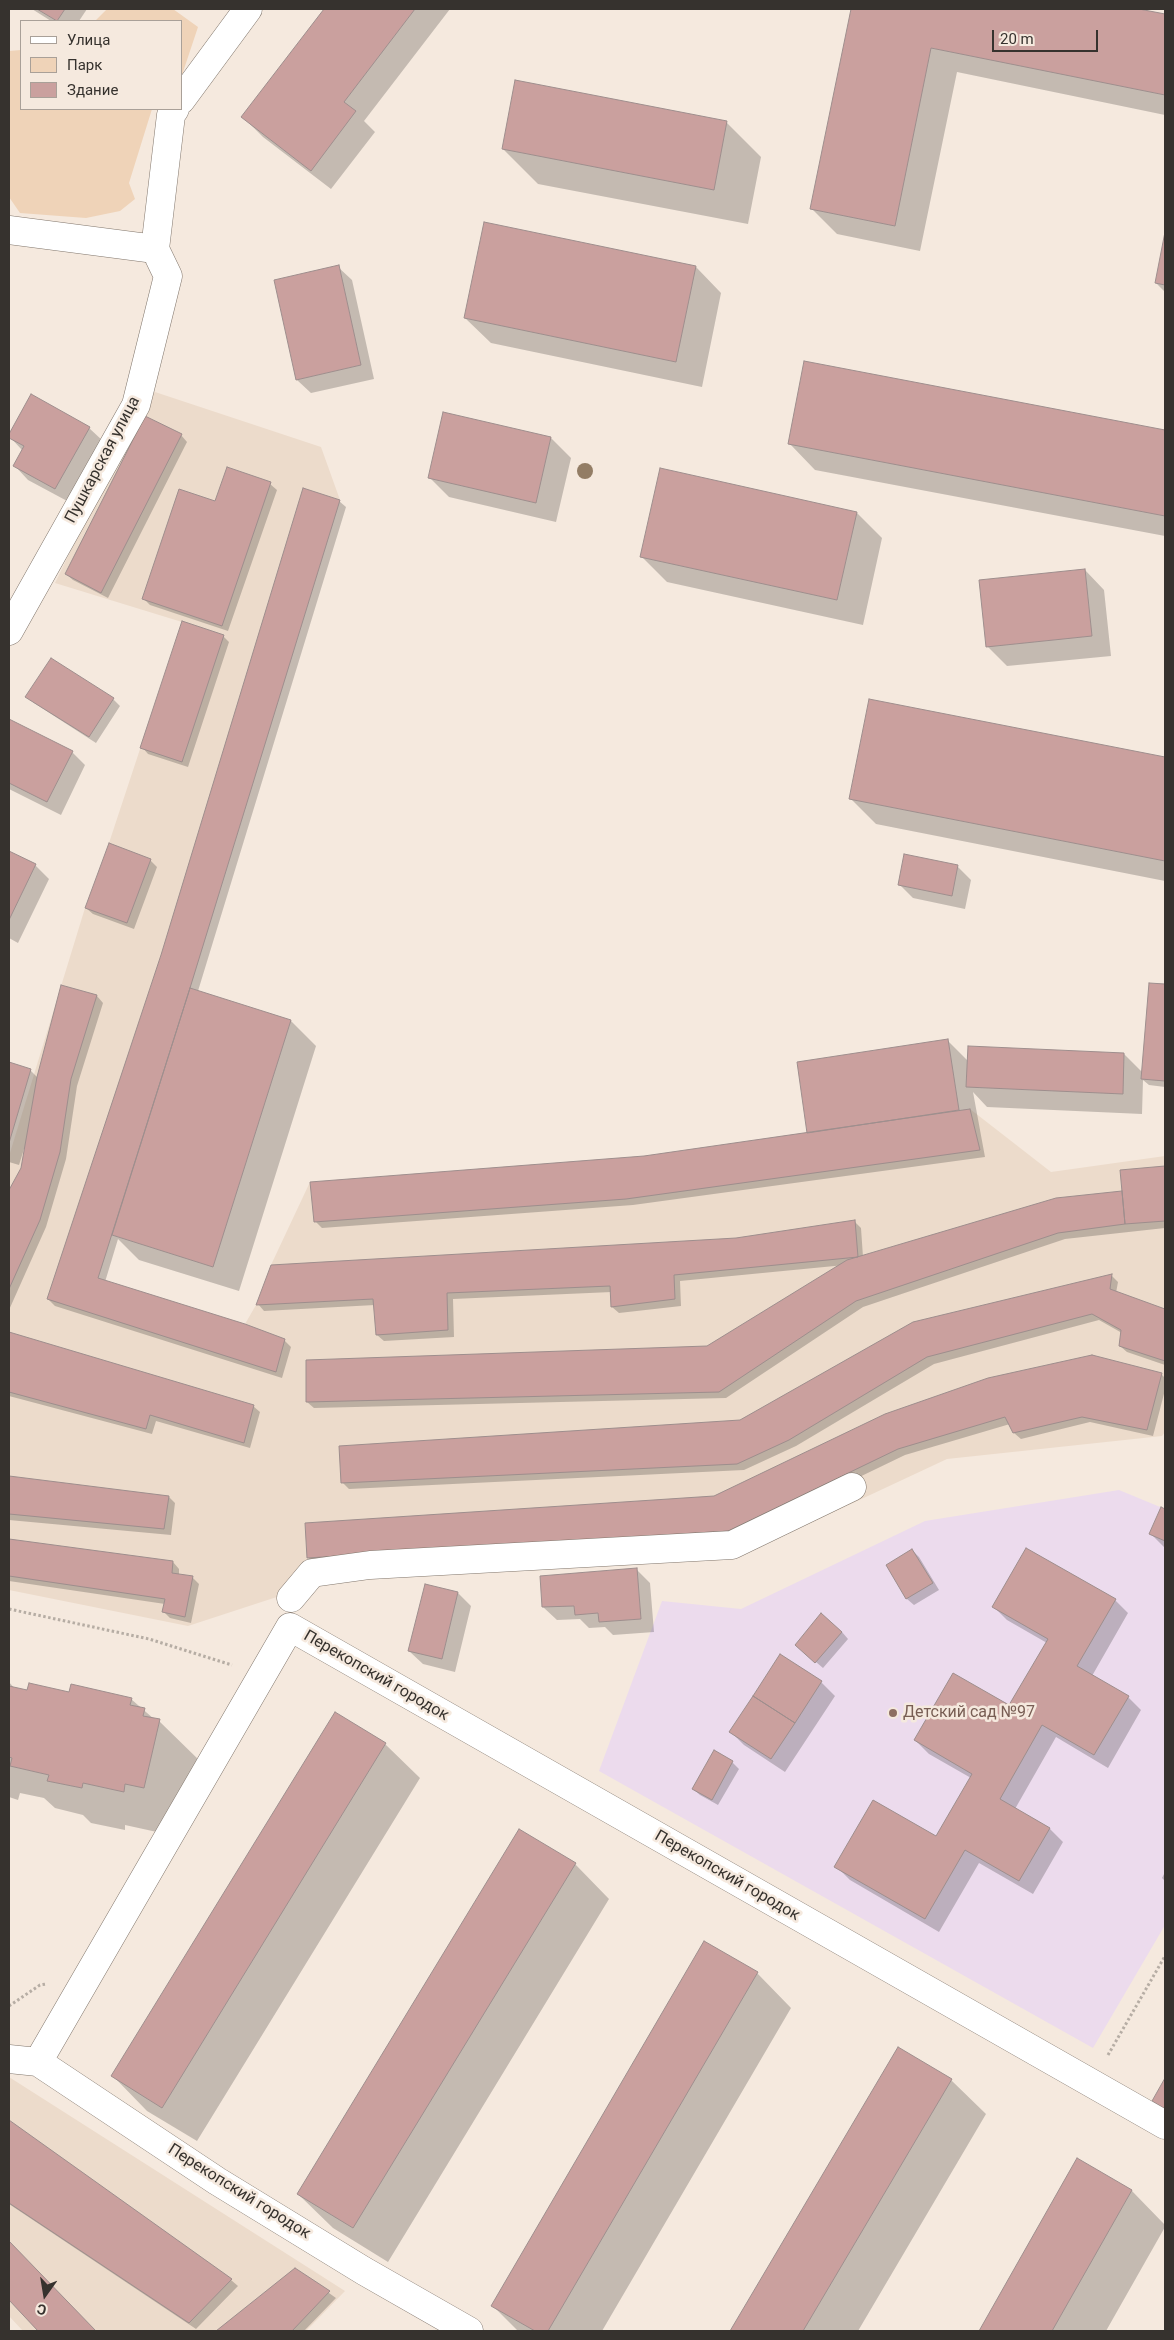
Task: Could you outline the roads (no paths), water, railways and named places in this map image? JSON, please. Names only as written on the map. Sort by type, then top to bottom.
[{"type":"street","points":[[182,99],[248,9]]},
{"type":"street","points":[[9,230],[155,249],[171,115],[174,110]]},
{"type":"street","name":"Пушкарская улица","points":[[9,630],[136,405],[168,276],[155,249]]},
{"type":"street","points":[[291,1598],[312,1573],[370,1565],[732,1545],[852,1487]]},
{"type":"street","name":"Перекопский городок","points":[[38,2062],[290,1627],[1165,2126]]},
{"type":"street","name":"Перекопский городок","points":[[9,2059],[38,2062],[217,2182],[468,2331]]},
{"type":"place","name":"Детский сад №97","points":[[893,1713]]}]
